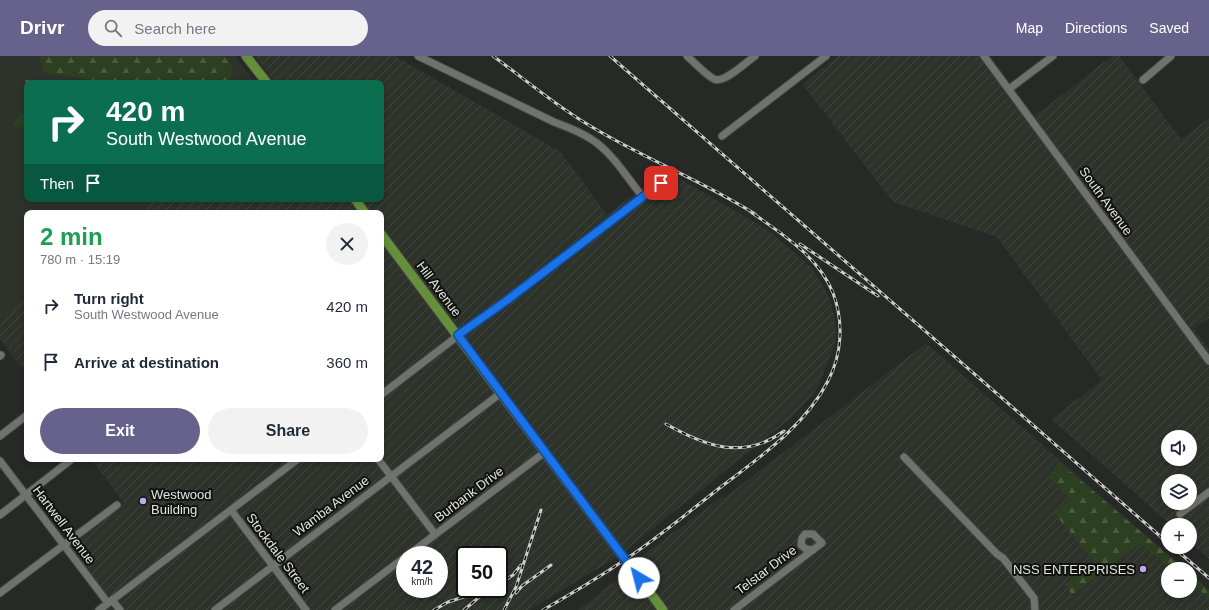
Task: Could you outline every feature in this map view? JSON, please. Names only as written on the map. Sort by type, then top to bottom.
[{"type":"main road","points":[[246,56],[265,80]]},
{"type":"main road","name":"Hill Avenue","points":[[384,238],[663,610]]},
{"type":"street","points":[[418,56],[554,122],[574,129],[592,139],[606,152],[643,197]]},
{"type":"street","points":[[687,56],[712,77],[719,80],[725,78],[755,56]]},
{"type":"street","points":[[722,136],[826,56]]},
{"type":"street","name":"South Avenue","points":[[984,56],[1209,361]]},
{"type":"street","points":[[1009,89],[1053,56]]},
{"type":"street","points":[[1143,80],[1171,56]]},
{"type":"street","points":[[384,393],[458,335],[506,301],[670,176]]},
{"type":"street","name":"Wamba Avenue","points":[[215,610],[501,393]]},
{"type":"street","points":[[0,436],[24,417]]},
{"type":"street","name":"Burbank Drive","points":[[420,546],[544,452]]},
{"type":"street","points":[[904,457],[997,554],[1003,558],[1034,598],[1035,610]]},
{"type":"street","name":"Hartwell Avenue","points":[[0,461],[64,545],[110,601],[120,610]]},
{"type":"street","points":[[0,515],[68,462]]},
{"type":"street","points":[[99,610],[294,462]]},
{"type":"street","points":[[380,462],[435,534]]},
{"type":"street","points":[[1180,514],[1209,492]]},
{"type":"street","points":[[0,593],[117,505]]},
{"type":"street","name":"Stockdale Street","points":[[231,510],[306,610]]},
{"type":"street","name":"Telstar Drive","points":[[734,610],[813,550]]},
{"type":"street","points":[[336,610],[396,564]]},
{"type":"shaded area","points":[[0,56],[235,56],[253,80],[24,80],[24,202],[154,202],[143,210],[24,210],[24,371],[0,340]]},
{"type":"shaded area","points":[[255,56],[395,56],[561,152],[607,215],[665,170],[768,230],[812,268],[825,289],[831,303],[836,325],[835,344],[818,387],[811,397],[789,420],[616,558],[529,610],[91,610],[102,602],[63,550],[124,503],[93,462],[384,462],[384,210],[143,210],[154,202],[384,202],[384,80],[273,80]]},
{"type":"shaded area","points":[[838,56],[990,56],[1034,116],[1112,56],[1119,56],[1181,139],[1209,118],[1209,318],[1194,329],[1209,349],[1209,559],[1197,548],[1197,518],[1163,518],[1051,419],[1102,380],[997,237],[893,202],[802,84]]},
{"type":"shaded area","points":[[24,298],[24,368],[0,336],[0,316]]},
{"type":"shaded area","points":[[926,343],[1161,549],[1161,554],[1167,554],[1176,562],[1161,562],[1161,598],[1197,598],[1197,580],[1209,591],[1209,610],[578,610],[641,561],[639,558],[720,498],[724,498]]},
{"type":"green space","points":[[39,56],[224,56],[233,68],[229,80],[95,80],[44,73]]},
{"type":"green space","points":[[24,113],[24,129],[13,125],[20,114]]},
{"type":"green space","points":[[1059,462],[1161,549],[1161,554],[1167,554],[1177,562],[1163,562],[1140,544],[1072,595],[1065,584],[1095,562],[1054,513],[1070,499],[1049,478]]},
{"type":"green space","points":[[1197,579],[1209,590],[1209,598],[1197,589]]},
{"type":"railway","points":[[493,56],[554,102],[612,139],[715,191],[755,214]]},
{"type":"railway","points":[[610,56],[1161,537]]},
{"type":"railway","points":[[543,610],[633,555],[778,442],[806,414],[828,381],[833,371],[839,349],[840,338],[839,315],[833,293],[827,280],[809,257],[787,238],[751,212]]},
{"type":"railway","points":[[800,244],[878,296]]},
{"type":"railway","points":[[666,424],[695,439],[710,444],[739,448],[754,446],[769,440],[784,431]]},
{"type":"railway","points":[[504,610],[516,587],[541,510]]},
{"type":"railway","points":[[1181,554],[1209,578]]},
{"type":"railway","points":[[508,578],[513,575],[521,565]]},
{"type":"railway","points":[[516,593],[522,586],[551,565]]},
{"type":"railway","points":[[434,610],[448,602],[461,598]]},
{"type":"railway","points":[[464,610],[478,598]]},
{"type":"place","name":"Westwood Building","points":[[143,501]]},
{"type":"place","name":"NSS ENTERPRISES","points":[[1143,569]]},
{"type":"route","points":[[639,578],[458,335],[506,301],[661,183]]}]
